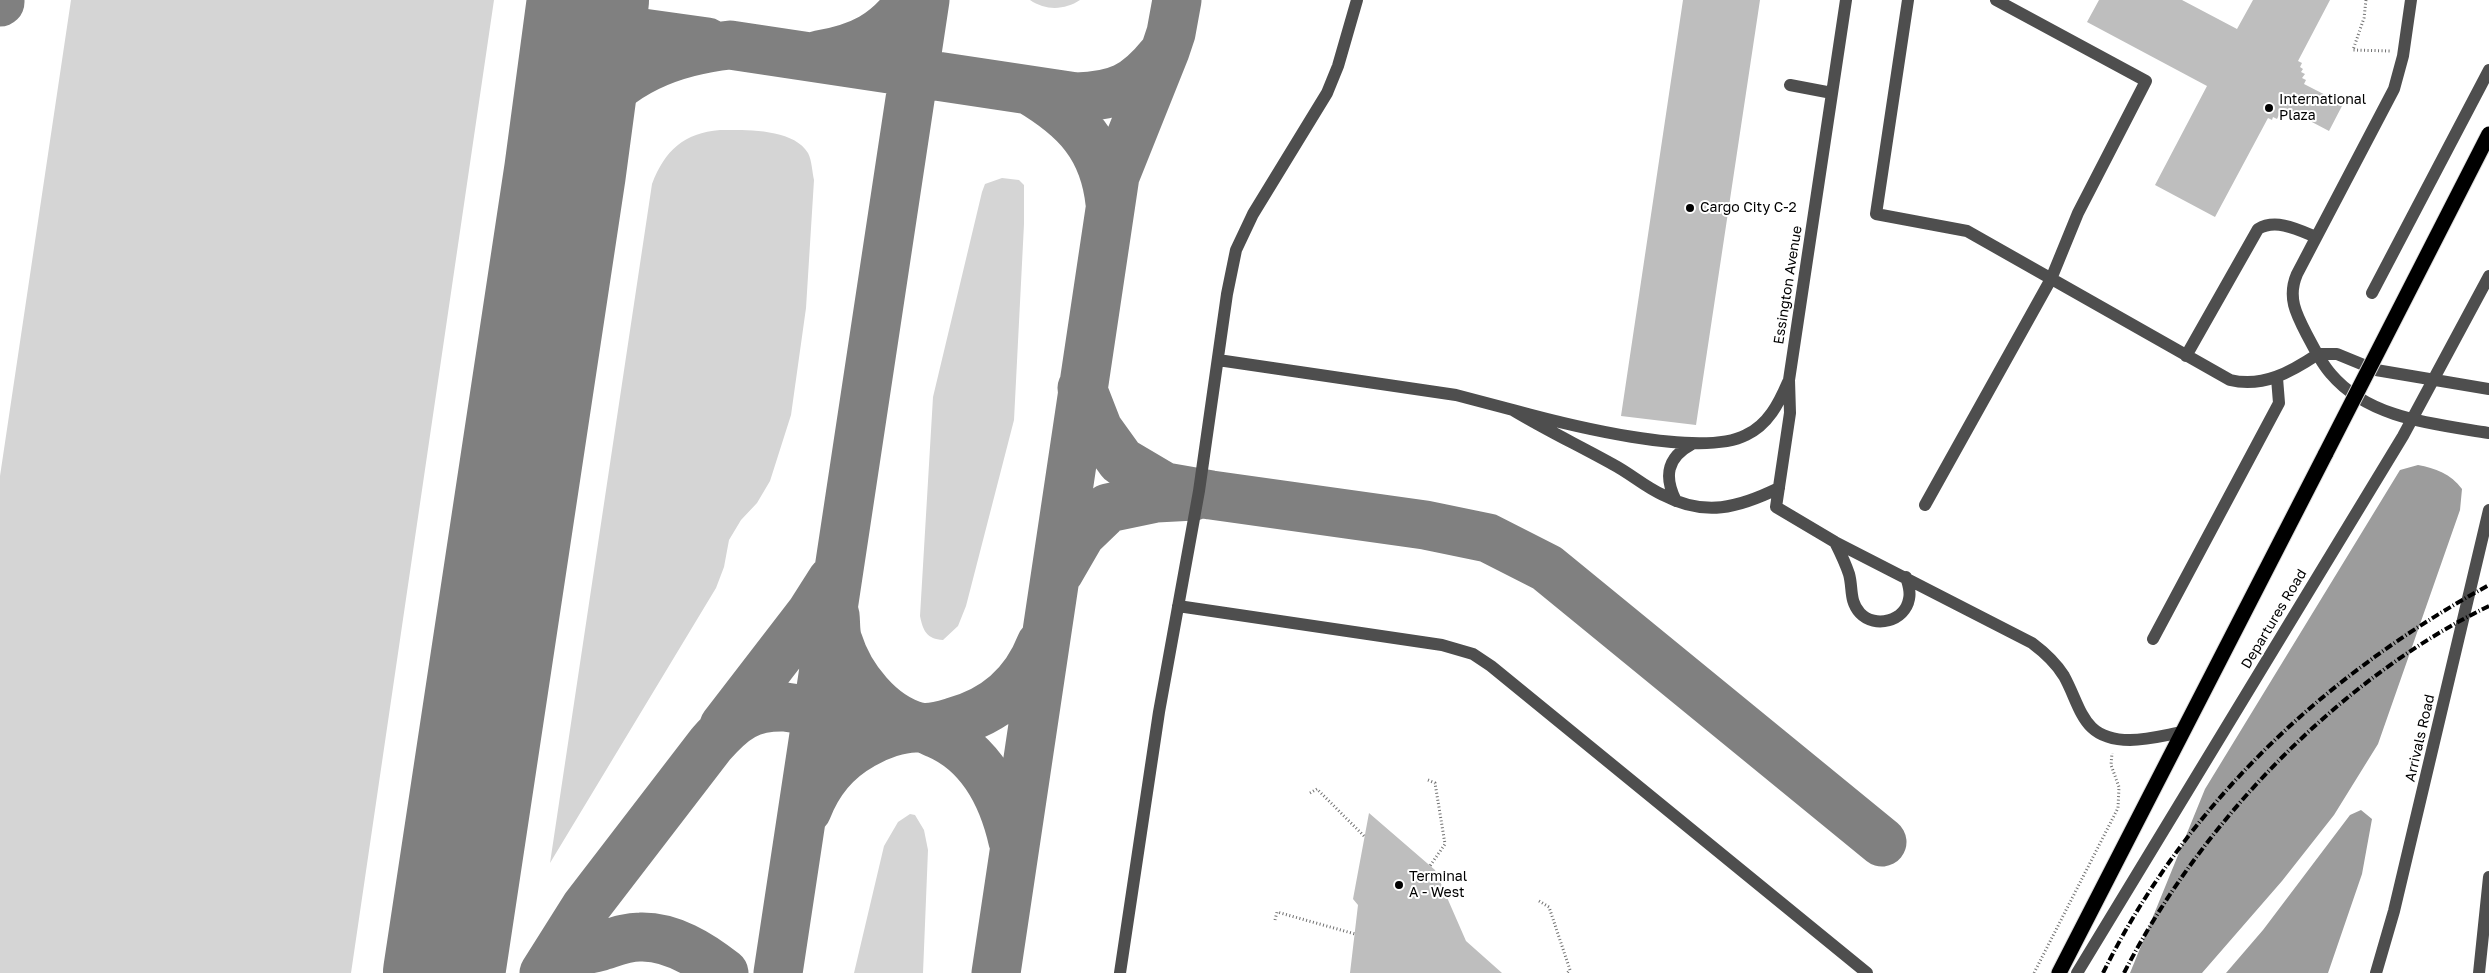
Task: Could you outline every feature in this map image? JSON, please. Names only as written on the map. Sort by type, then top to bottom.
[{"type":"highway","points":[[2059,973],[2489,134]]},
{"type":"street","points":[[1120,973],[1178,606],[1200,491],[1218,360],[1236,250],[1253,214],[1327,93],[1338,66],[1357,0]]},
{"type":"street","name":"Essington Avenue","points":[[1846,0],[1789,380],[1790,413],[1776,507],[1835,542],[2021,636],[2042,651],[2064,677],[2084,720],[2092,728],[2108,736],[2130,740],[2183,732]]},
{"type":"street","points":[[1908,0],[1876,214],[1961,229],[2223,377],[2237,382],[2277,378],[2292,371],[2318,354],[2336,354],[2366,367],[2489,389]]},
{"type":"street","points":[[1925,505],[2051,279],[2078,213],[2146,80],[1996,0]]},
{"type":"street","points":[[2411,0],[2404,56],[2395,84],[2295,279],[2292,296],[2298,316],[2329,373],[2350,391],[2389,412],[2412,420],[2489,433]]},
{"type":"street","points":[[2372,293],[2489,70]]},
{"type":"street","points":[[1790,84],[1832,93]]},
{"type":"street","points":[[2186,356],[2258,229],[2263,226],[2279,225],[2316,237]]},
{"type":"street","name":"Departures Road","points":[[2077,973],[2412,420],[2489,276]]},
{"type":"street","points":[[1218,360],[1456,395],[1579,427],[1692,444],[1722,442],[1754,431],[1779,402],[1789,380]]},
{"type":"street","points":[[2153,640],[2279,403],[2277,378]]},
{"type":"street","points":[[1513,410],[1676,501],[1701,508],[1722,508],[1741,504],[1779,488]]},
{"type":"street","points":[[1676,501],[1669,485],[1670,470],[1676,455],[1692,444]]},
{"type":"street","name":"Arrivals Road","points":[[2376,973],[2400,884],[2489,510]]},
{"type":"street","points":[[1835,542],[1850,576],[1853,603],[1861,615],[1874,622],[1890,621],[1902,611],[1909,601],[1910,589],[1906,577]]},
{"type":"street","points":[[1178,606],[1442,645],[1473,654],[1491,666],[1867,973]]},
{"type":"street","points":[[2480,973],[2489,877]]},
{"type":"path","points":[[2366,0],[2364,18],[2353,50],[2390,50]]},
{"type":"path","points":[[2034,973],[2118,808],[2119,787],[2111,765],[2113,757],[2108,736]]},
{"type":"path","points":[[1428,780],[1436,783],[1445,844],[1430,866]]},
{"type":"path","points":[[1310,792],[1317,789],[1365,837]]},
{"type":"path","points":[[1539,901],[1549,907],[1570,970],[1567,973]]},
{"type":"path","points":[[1275,920],[1277,912],[1355,934]]},
{"type":"shaded area","points":[[71,0],[494,0],[351,973],[0,973],[0,476]]},
{"type":"shaded area","points":[[1030,0],[1080,0],[1068,6],[1055,8],[1042,6]]},
{"type":"shaded area","points":[[720,130],[768,132],[780,135],[801,145],[808,153],[810,159],[814,180],[806,308],[791,415],[770,481],[757,503],[741,520],[729,540],[724,567],[716,588],[550,863],[652,184],[663,162],[677,145],[696,135]]},
{"type":"shaded area","points":[[1002,178],[1019,180],[1024,185],[1024,224],[1014,420],[966,606],[958,626],[943,640],[929,636],[920,616],[933,397],[982,192],[985,184]]},
{"type":"shaded area","points":[[2418,465],[2442,472],[2458,484],[2462,489],[2460,510],[2378,744],[2334,815],[2282,881],[2202,973],[2130,973],[2205,789],[2400,470]]},
{"type":"shaded area","points":[[2361,810],[2372,819],[2362,874],[2328,973],[2226,973],[2263,930],[2350,815]]},
{"type":"shaded area","points":[[910,814],[915,815],[924,830],[928,850],[923,973],[854,973],[884,846],[898,822]]},
{"type":"building","name":"Cargo City C-2","points":[[1683,0],[1760,0],[1696,425],[1621,416]]},
{"type":"building","name":"International Plaza","points":[[2099,0],[2182,0],[2237,29],[2253,0],[2330,0],[2298,61],[2302,63],[2300,67],[2303,69],[2301,72],[2305,74],[2302,78],[2306,80],[2304,84],[2343,104],[2329,131],[2291,111],[2283,116],[2279,115],[2277,119],[2273,117],[2272,120],[2268,118],[2215,217],[2155,185],[2207,86],[2087,22]]},
{"type":"building","name":"Terminal A - West","points":[[1369,813],[1435,870],[1466,941],[1502,973],[1350,973],[1358,905],[1353,899]]},
{"type":"taxiway","points":[[819,55],[860,44],[871,38],[892,22],[911,0]]},
{"type":"taxiway","points":[[778,973],[925,0]]},
{"type":"taxiway","points":[[996,973],[1115,176],[1165,51],[1171,33],[1177,0]]},
{"type":"taxiway","points":[[585,25],[707,42]]},
{"type":"taxiway","points":[[565,172],[576,140],[585,122],[613,90],[630,77],[648,67],[668,59],[709,48],[730,45],[1076,97],[1103,95],[1125,88],[1143,75],[1162,55]]},
{"type":"taxiway","points":[[1029,90],[1061,112],[1085,136],[1101,166],[1107,183],[1110,203]]},
{"type":"taxiway","points":[[1082,388],[1098,429],[1121,461],[1165,487],[1425,525],[1488,538],[1547,568],[1882,842]]},
{"type":"taxiway","points":[[1059,572],[1081,534],[1108,508],[1156,498],[1194,496]]},
{"type":"taxiway","points":[[724,726],[811,613],[832,580]]},
{"type":"taxiway","points":[[835,615],[838,641],[843,655],[858,682],[868,694],[892,715],[919,727],[932,727],[953,722],[982,711],[995,703],[1017,684],[1034,659],[1041,644]]},
{"type":"taxiway","points":[[544,973],[585,908],[711,744],[727,727],[744,715],[762,709],[785,707],[920,727]]},
{"type":"taxiway","points":[[807,810],[811,799],[828,772],[852,751],[882,735],[905,729],[921,728],[952,742],[978,765],[988,778],[1003,808],[1013,841]]},
{"type":"taxiway","points":[[556,954],[593,948],[629,938],[652,937],[685,948],[705,959],[724,973]]},
{"type":"runway","points":[[444,973],[565,172],[588,0]]},
{"type":"railway","points":[[2103,973],[2137,911],[2176,853],[2219,799],[2266,749],[2317,702],[2371,660],[2428,621],[2489,585]]},
{"type":"railway","points":[[2124,973],[2155,917],[2192,863],[2233,811],[2278,761],[2327,715],[2379,673],[2433,637],[2489,606]]},
{"type":"place","name":"International Plaza","points":[[2269,108]]},
{"type":"place","name":"Cargo City C-2","points":[[1690,208]]},
{"type":"place","name":"Terminal A - West","points":[[1399,885]]}]
